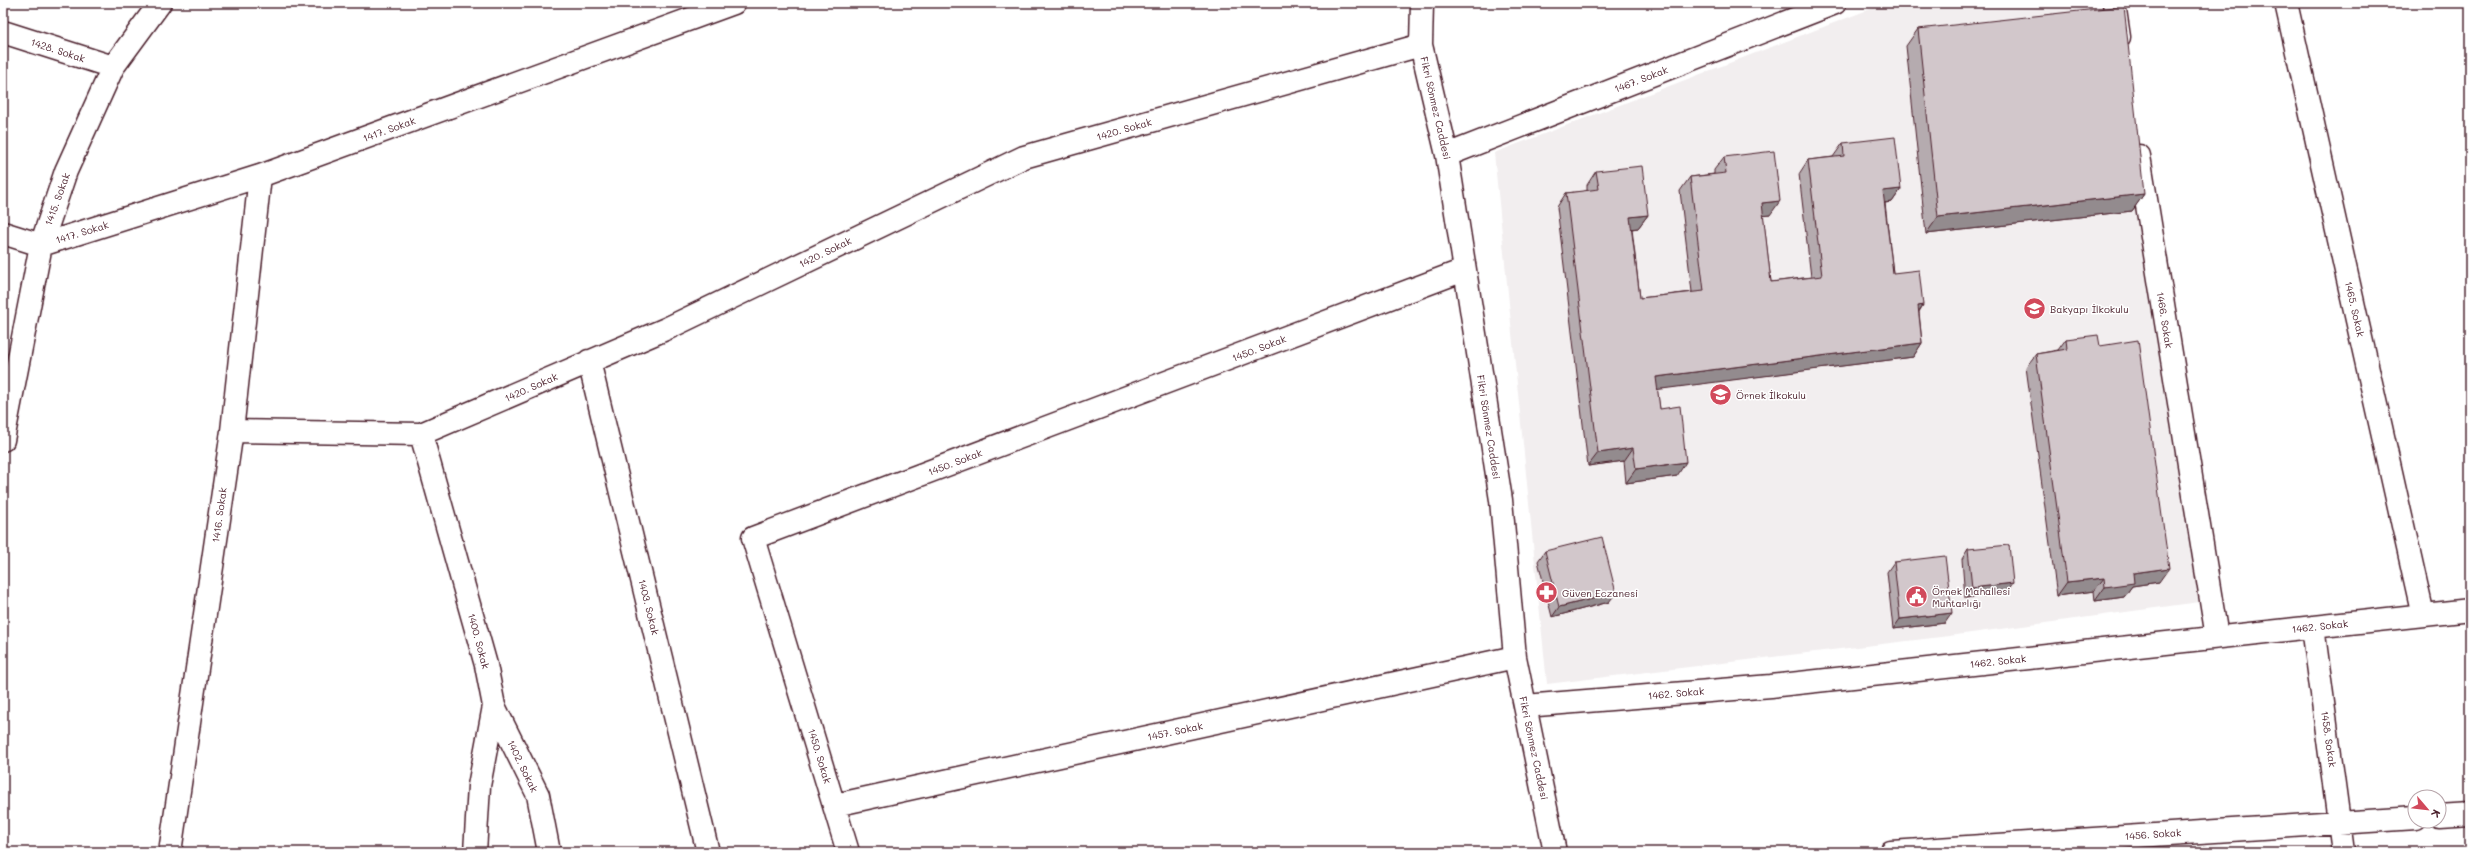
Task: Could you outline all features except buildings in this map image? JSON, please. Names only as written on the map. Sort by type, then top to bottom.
[{"type":"street","name":"1415. Sokak","points":[[4,430],[41,245],[66,171],[113,67],[160,3]]},
{"type":"street","name":"1417. Sokak","points":[[41,245],[260,176],[734,3]]},
{"type":"street","name":"Fikri Sönmez Caddesi","points":[[1422,3],[1421,45],[1447,155],[1501,500],[1515,657],[1556,852]]},
{"type":"street","name":"1467. Sokak","points":[[1447,155],[1835,3]]},
{"type":"street","points":[[2114,3],[2123,59]]},
{"type":"street","name":"1465. Sokak","points":[[2286,3],[2423,615]]},
{"type":"street","name":"1428. Sokak","points":[[3,32],[113,67]]},
{"type":"street","name":"1420. Sokak","points":[[232,431],[421,434],[668,328],[1024,157],[1421,45]]},
{"type":"street","name":"1466. Sokak","points":[[2136,137],[2217,637]]},
{"type":"street","name":"1416. Sokak","points":[[170,852],[232,431],[260,176]]},
{"type":"street","points":[[3,233],[41,245]]},
{"type":"street","name":"1450. Sokak","points":[[848,852],[753,538],[1464,270]]},
{"type":"street","name":"1403. Sokak","points":[[589,362],[708,852]]},
{"type":"street","name":"1400. Sokak","points":[[421,434],[486,665],[494,706],[479,786],[475,852]]},
{"type":"street","name":"1462. Sokak","points":[[1525,706],[1771,686],[2470,610]]},
{"type":"street","name":"1458. Sokak","points":[[2313,627],[2343,852]]},
{"type":"street","name":"1457. Sokak","points":[[834,805],[1515,657]]},
{"type":"street","name":"1402. Sokak","points":[[494,706],[538,795],[548,852]]},
{"type":"street","points":[[2447,815],[2470,814]]},
{"type":"street","name":"1456. Sokak","points":[[1891,852],[2407,818]]},
{"type":"shaded area","name":"Örnek İlkokulu","points":[[1886,3],[2104,3],[2113,16],[2199,602],[1949,636],[1547,684],[1494,153]]},
{"type":"place","name":"Bakyapı İlkokulu","points":[[2035,309]]},
{"type":"place","name":"Örnek İlkokulu","points":[[1720,395]]},
{"type":"place","name":"Güven Eczanesi","points":[[1546,593]]},
{"type":"place","name":"Örnek Mahallesi Muhtarlığı","points":[[1916,597]]}]
